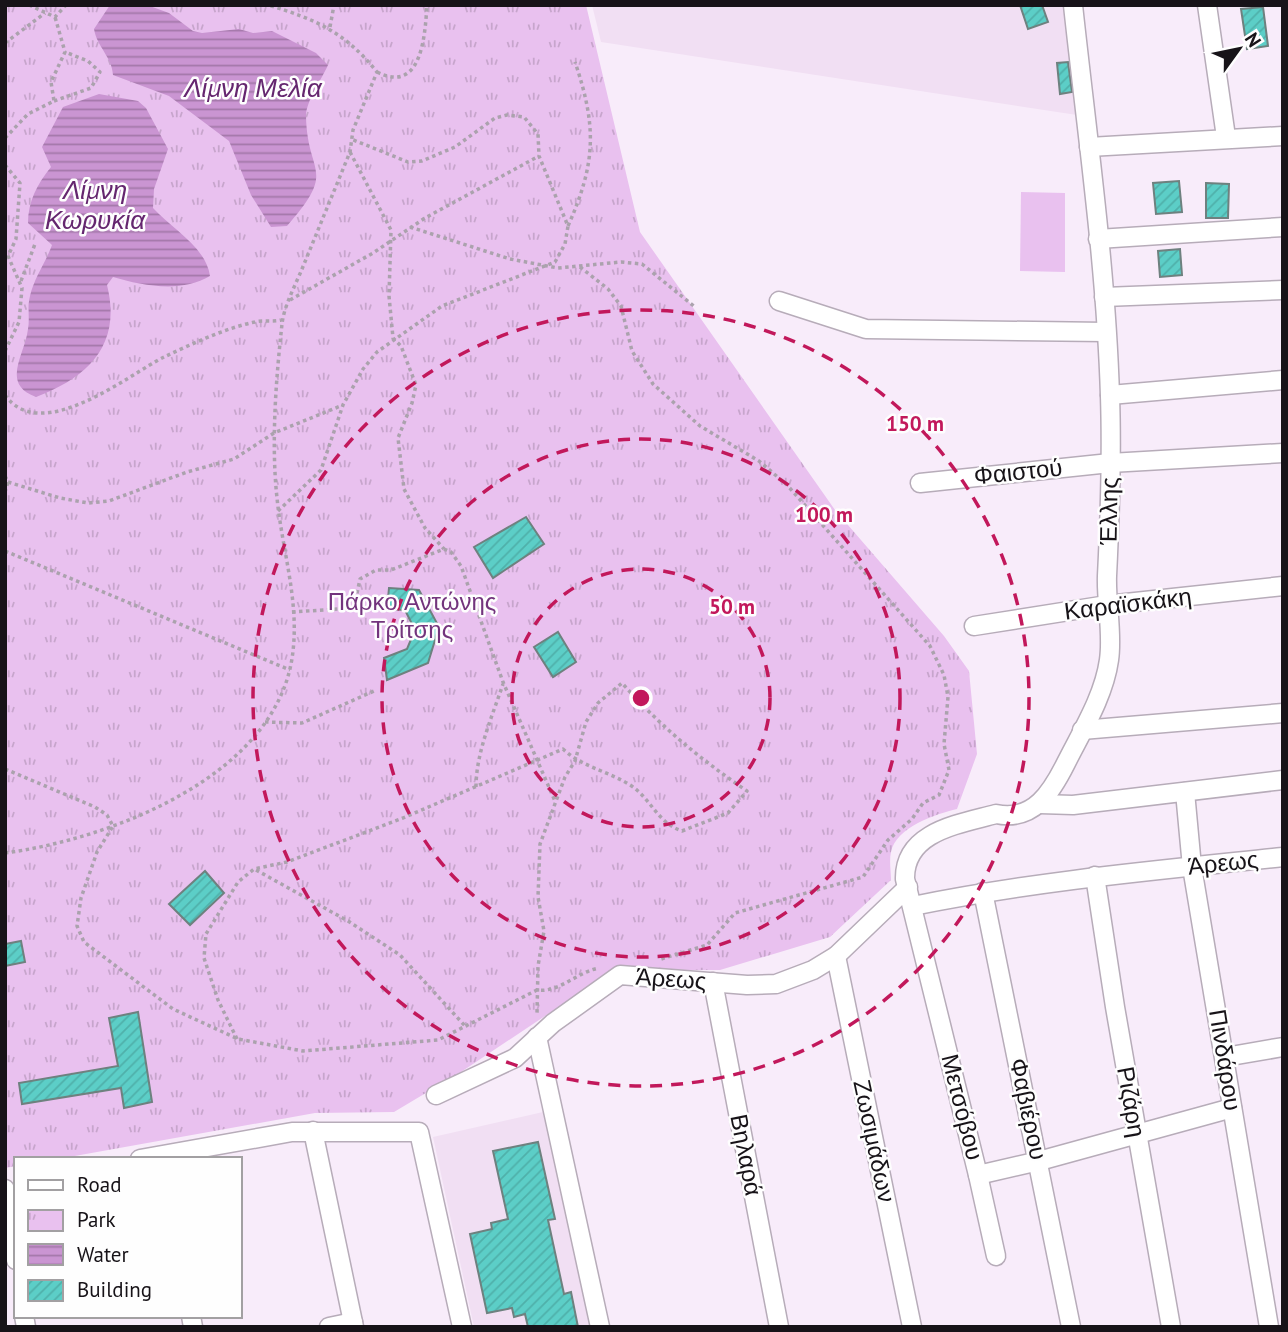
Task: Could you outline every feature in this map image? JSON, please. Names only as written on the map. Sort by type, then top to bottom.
[{"type":"street","name":"Έλλης","points":[[1040,804],[1055,785],[1082,730],[1109,659],[1107,605],[1110,395],[1104,297],[1073,5]]},
{"type":"street","points":[[1207,5],[1227,137]]},
{"type":"street","points":[[1088,147],[1227,137],[1283,136]]},
{"type":"street","points":[[1098,239],[1283,227]]},
{"type":"street","points":[[1104,297],[1283,290]]},
{"type":"street","points":[[779,301],[866,330],[1105,332]]},
{"type":"street","points":[[1110,395],[1283,380]]},
{"type":"street","name":"Φαιστού","points":[[920,483],[1110,463],[1283,453]]},
{"type":"street","name":"Καραϊσκάκη","points":[[974,626],[1107,605],[1283,586]]},
{"type":"street","points":[[1082,730],[1283,713]]},
{"type":"street","points":[[914,906],[905,870],[911,853],[942,828],[996,814],[1015,813],[1040,804],[1073,805],[1283,780]]},
{"type":"street","name":"Πινδάρου","points":[[1185,792],[1192,867],[1269,1327]]},
{"type":"street","name":"Άρεως","points":[[914,906],[983,892],[1095,876],[1283,857]]},
{"type":"street","name":"Ριζάρη","points":[[1095,876],[1136,1132],[1171,1327]]},
{"type":"street","name":"Άρεως","points":[[436,1095],[504,1065],[620,975],[776,984],[813,971],[836,956],[908,887]]},
{"type":"street","name":"Φαβιέρου","points":[[983,892],[1039,1161],[1070,1327]]},
{"type":"street","name":"Μετσόβου","points":[[914,906],[978,1175],[1233,1108]]},
{"type":"street","name":"Ζωσιμάδων","points":[[836,956],[912,1327]]},
{"type":"street","name":"Βηλαρά","points":[[713,982],[779,1327]]},
{"type":"street","points":[[537,1037],[600,1327]]},
{"type":"street","points":[[1224,1057],[1283,1047]]},
{"type":"street","points":[[313,1131],[353,1324],[329,1327]]},
{"type":"street","points":[[160,1157],[292,1132],[419,1132],[462,1327]]},
{"type":"street","points":[[978,1175],[996,1256]]},
{"type":"street","points":[[5,1189],[14,1247]]},
{"type":"path","points":[[29,5],[55,17]]},
{"type":"path","points":[[55,17],[66,5]]},
{"type":"path","points":[[268,5],[304,15],[330,27],[363,54],[377,72],[399,76],[411,71],[419,54],[427,5]]},
{"type":"path","points":[[330,27],[334,5]]},
{"type":"path","points":[[5,43],[45,13]]},
{"type":"path","points":[[54,101],[51,82],[65,52],[55,17]]},
{"type":"path","points":[[5,138],[29,114],[54,101],[91,88],[100,72],[88,61],[65,52]]},
{"type":"path","points":[[278,511],[321,470],[343,405],[363,369],[393,338],[442,306],[555,262],[565,244],[568,226],[583,193],[593,150],[584,91],[575,62]]},
{"type":"path","points":[[5,853],[62,844],[113,826],[196,785],[247,744],[265,722],[283,692],[294,648],[292,612],[278,511],[274,433],[282,320],[350,152],[351,139],[377,72]]},
{"type":"path","points":[[351,139],[408,162],[418,162],[456,147],[495,118],[515,114],[524,117],[538,134],[539,156],[568,226]]},
{"type":"path","points":[[350,152],[389,223],[389,296],[393,338],[401,346],[415,385],[412,403],[398,438],[404,489],[425,528],[444,549],[451,551],[461,566],[503,682],[555,801]]},
{"type":"path","points":[[290,300],[410,228],[539,156]]},
{"type":"path","points":[[5,165],[20,183],[16,239],[8,256],[21,281]]},
{"type":"path","points":[[410,228],[510,259],[547,265],[580,267],[621,262],[642,264],[695,307]]},
{"type":"path","points":[[5,351],[19,322],[21,281],[35,244]]},
{"type":"path","points":[[580,267],[608,289],[621,306],[632,351],[653,384],[700,426],[759,461],[787,485],[930,646],[944,675],[948,697],[944,744],[949,770],[939,795],[923,803],[912,819],[888,840],[863,877],[735,913],[717,929],[707,945],[678,951],[652,962]]},
{"type":"path","points":[[5,395],[13,404],[35,412],[61,409],[98,396],[166,356],[225,332],[258,321],[282,320]]},
{"type":"path","points":[[5,492],[7,479],[60,498],[88,503],[109,501],[187,472],[234,459],[274,433],[343,405]]},
{"type":"path","points":[[292,612],[354,608],[360,579],[376,570],[391,569],[444,549]]},
{"type":"path","points":[[5,551],[290,670]]},
{"type":"path","points":[[476,788],[476,765],[484,753],[503,682]]},
{"type":"path","points":[[238,1040],[218,1000],[204,958],[206,934],[238,881],[254,869],[287,862],[476,788],[563,749],[575,761],[629,784],[666,824],[682,831],[728,813],[747,791],[697,757],[653,718],[622,683],[598,703],[586,722],[575,761],[555,801],[540,844],[537,875],[544,931],[537,990],[537,1037]]},
{"type":"path","points":[[265,722],[302,723],[374,691]]},
{"type":"path","points":[[5,769],[94,807],[107,815],[113,826]]},
{"type":"path","points":[[113,826],[97,852],[81,898],[77,926],[84,942],[173,1009],[238,1040],[315,1050],[424,1042],[466,1027],[537,990],[554,989],[582,971],[610,964]]},
{"type":"path","points":[[254,869],[400,955],[466,1027]]},
{"type":"shaded area","points":[[592,5],[1063,5],[1077,115],[601,42]]},
{"type":"shaded area","points":[[543,1112],[590,1327],[474,1327],[433,1137]]},
{"type":"green space","name":"Πάρκο Αντώνης Τρίτσης","points":[[5,5],[586,5],[640,232],[835,510],[944,636],[969,671],[977,754],[957,809],[928,818],[900,835],[891,852],[891,880],[830,937],[720,970],[614,970],[461,1072],[394,1112],[315,1113],[69,1157],[14,1157],[14,1166],[5,1168]]},
{"type":"green space","points":[[1021,192],[1065,193],[1065,272],[1020,271]]},
{"type":"water","name":"Λίμνη Μελία","points":[[110,5],[147,5],[169,13],[193,31],[202,33],[239,29],[253,33],[272,31],[316,53],[328,65],[311,97],[306,116],[316,182],[312,193],[287,226],[271,227],[251,195],[229,141],[169,96],[113,75],[94,29]]},
{"type":"water","name":"Λίμνη Κωρυκία","points":[[99,94],[138,101],[146,108],[168,149],[154,189],[153,208],[195,247],[210,276],[187,285],[175,286],[149,285],[113,277],[107,285],[110,325],[97,356],[72,379],[36,397],[19,385],[17,368],[28,329],[30,296],[52,245],[28,223],[34,194],[51,167],[42,147],[63,107]]},
{"type":"building","points":[[1020,5],[1042,5],[1048,22],[1028,29]]},
{"type":"building","points":[[1263,7],[1268,46],[1247,49],[1241,9]]},
{"type":"building","points":[[1068,62],[1072,92],[1060,94],[1057,63]]},
{"type":"building","points":[[1179,181],[1182,212],[1156,214],[1153,183]]},
{"type":"building","points":[[1206,183],[1229,184],[1228,218],[1206,218]]},
{"type":"building","points":[[1180,249],[1182,275],[1160,277],[1158,251]]},
{"type":"building","points":[[526,517],[544,544],[493,578],[474,547]]},
{"type":"building","points":[[389,588],[419,590],[439,627],[428,663],[387,680],[384,658],[407,649],[415,630],[405,610],[387,609]]},
{"type":"building","points":[[558,632],[576,662],[553,677],[534,647]]},
{"type":"building","points":[[205,871],[224,893],[190,925],[169,904]]},
{"type":"building","points":[[21,941],[25,962],[5,966],[5,944]]},
{"type":"building","points":[[138,1012],[152,1102],[124,1108],[121,1088],[22,1104],[19,1083],[118,1066],[109,1018]]},
{"type":"building","points":[[538,1142],[555,1219],[548,1220],[564,1294],[571,1292],[578,1327],[528,1327],[525,1314],[514,1317],[512,1308],[487,1313],[470,1234],[492,1229],[491,1223],[508,1219],[493,1151]]}]
